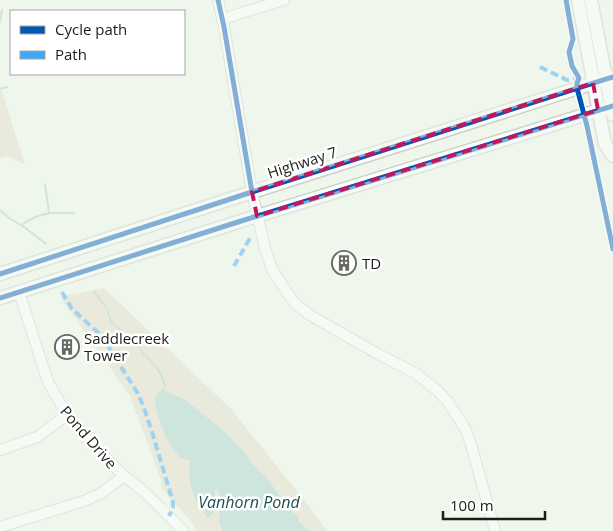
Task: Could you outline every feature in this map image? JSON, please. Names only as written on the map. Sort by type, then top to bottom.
[{"type":"main road","points":[[578,0],[605,144],[613,156]]},
{"type":"main road","points":[[0,298],[256,211],[598,110],[612,109],[610,78],[590,0]]},
{"type":"main road","name":"Highway 7","points":[[0,274],[610,78]]},
{"type":"street","points":[[218,0],[252,192],[272,270],[295,303],[312,317],[415,373],[438,391],[448,402],[466,430],[495,531]]},
{"type":"street","points":[[222,19],[284,0]]},
{"type":"street","name":"Pond Drive","points":[[19,292],[48,382],[67,415],[87,439],[124,476],[142,490],[182,531]]},
{"type":"street","points":[[0,450],[37,437],[67,415]]},
{"type":"street","points":[[0,527],[100,494],[124,476]]},
{"type":"highlighted area","points":[[593,83],[598,110],[257,216],[252,192]]},
{"type":"shaded area","points":[[0,85],[25,165],[8,156],[0,158]]},
{"type":"shaded area","points":[[104,288],[231,409],[327,531],[196,531],[191,521],[162,489],[161,480],[130,396],[60,297]]},
{"type":"water","name":"Vanhorn Pond","points":[[163,390],[184,399],[224,431],[245,453],[252,464],[266,477],[292,512],[298,516],[299,522],[310,531],[223,531],[219,520],[220,499],[217,489],[215,490],[214,510],[208,518],[199,506],[193,491],[189,476],[190,461],[180,458],[171,446],[159,419],[155,400],[157,394]]},
{"type":"waterway","points":[[0,22],[2,10]]},
{"type":"waterway","points":[[0,89],[7,87]]},
{"type":"waterway","points":[[45,184],[49,213]]},
{"type":"waterway","points":[[0,210],[46,244]]},
{"type":"waterway","points":[[22,225],[40,215],[74,213]]},
{"type":"waterway","points":[[94,291],[107,309],[111,322],[122,331],[133,345],[139,347],[141,352],[157,368],[165,386],[163,390]]},
{"type":"marked path","points":[[540,67],[567,80],[579,78]]},
{"type":"marked path","points":[[234,266],[250,238]]},
{"type":"marked path","points":[[62,292],[72,309],[101,335],[137,392],[152,432],[173,502],[169,516]]},
{"type":"cycle path","points":[[218,0],[252,192]]},
{"type":"cycle path","points":[[566,0],[573,39],[569,52],[572,66],[579,78],[577,88],[613,249]]},
{"type":"cycle path","points":[[0,274],[613,77]]},
{"type":"cycle path","points":[[0,298],[613,106]]},
{"type":"place","name":"TD","points":[[344,263]]},
{"type":"place","name":"Saddlecreek Tower","points":[[67,347]]}]
